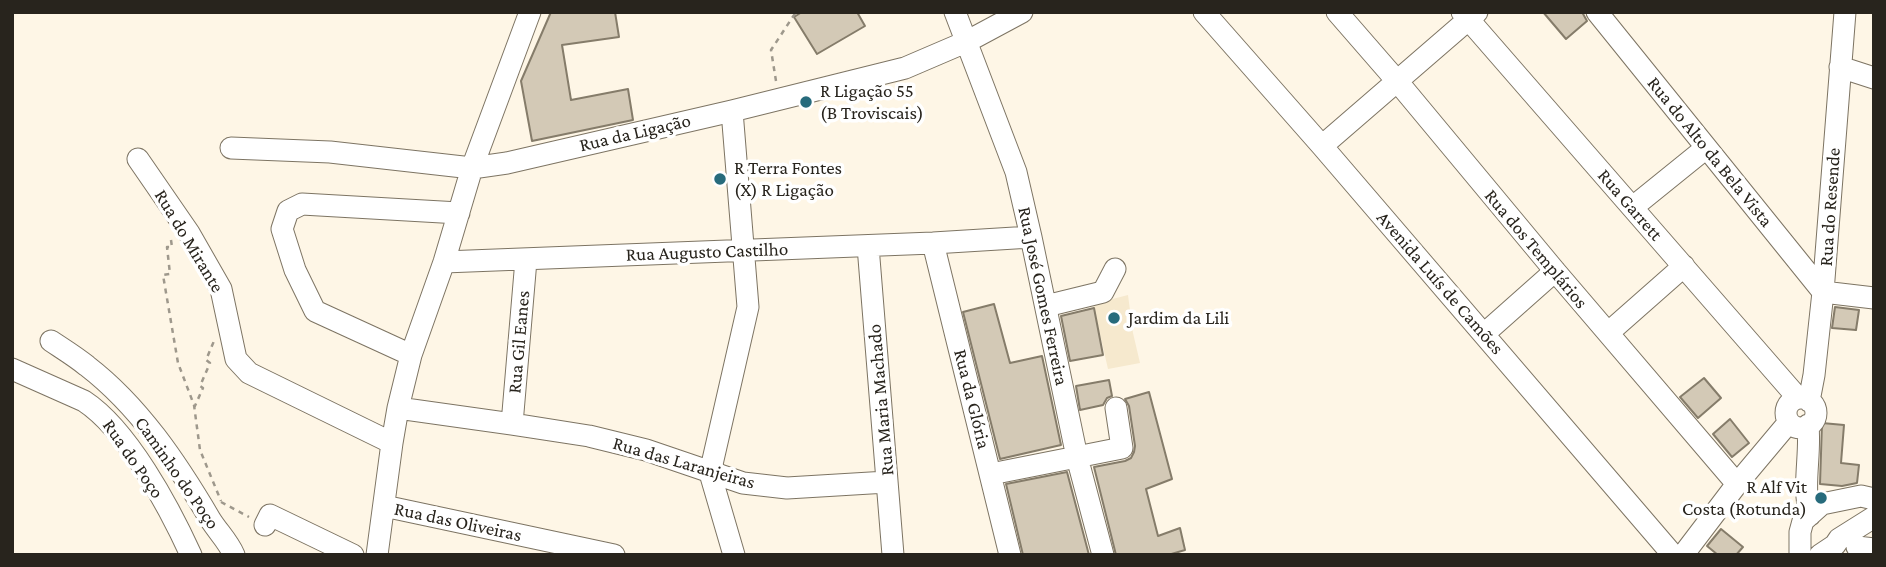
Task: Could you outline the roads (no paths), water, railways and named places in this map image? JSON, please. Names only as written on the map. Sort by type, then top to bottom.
[{"type":"street","points":[[377,555],[392,443],[411,355],[444,262],[472,168],[530,12]]},
{"type":"street","name":"Rua José Gomes Ferreira","points":[[955,12],[1016,172],[1077,457],[1102,555]]},
{"type":"street","name":"Rua da Ligação","points":[[231,148],[330,152],[472,168],[507,163],[905,68],[968,41],[1022,12]]},
{"type":"street","name":"Avenida Luís de Camões","points":[[1204,12],[1673,555]]},
{"type":"street","name":"Rua dos Templários","points":[[1337,12],[1737,484]]},
{"type":"street","name":"Rua do Alto da Bela Vista","points":[[1597,12],[1823,292]]},
{"type":"street","name":"Rua do Resende","points":[[1799,424],[1813,420],[1815,413],[1814,406],[1804,399],[1814,375],[1823,292],[1844,12]]},
{"type":"street","points":[[1322,146],[1397,82],[1469,15]]},
{"type":"street","name":"Rua Garrett","points":[[1469,15],[1684,267],[1804,399]]},
{"type":"street","points":[[1840,67],[1874,78]]},
{"type":"street","points":[[732,111],[747,307],[710,473],[734,555]]},
{"type":"street","points":[[1633,207],[1706,148]]},
{"type":"street","name":"Rua do Mirante","points":[[138,159],[189,233],[221,289],[236,359],[249,373],[392,443]]},
{"type":"street","points":[[411,355],[315,311],[295,270],[282,229],[288,211],[302,204],[457,217]]},
{"type":"street","points":[[457,217],[468,248],[481,261]]},
{"type":"street","name":"Rua Augusto Castilho","points":[[444,262],[1031,237]]},
{"type":"street","name":"Rua da Glória","points":[[933,243],[1010,555]]},
{"type":"street","name":"Rua Maria Machado","points":[[868,246],[893,555]]},
{"type":"street","name":"Rua Gil Eanes","points":[[512,424],[526,260]]},
{"type":"street","points":[[1608,333],[1684,267]]},
{"type":"street","points":[[1046,306],[1103,292],[1115,270]]},
{"type":"street","points":[[1484,334],[1555,271]]},
{"type":"street","points":[[1823,292],[1874,298]]},
{"type":"street","name":"Caminho do Poço","points":[[51,341],[87,365],[113,388],[154,434],[186,478],[234,555]]},
{"type":"street","name":"Rua do Poço","points":[[12,369],[84,401],[115,427],[154,486],[191,555]]},
{"type":"street","name":"Rua das Laranjeiras","points":[[398,408],[589,436],[646,450],[743,483],[787,488],[887,482]]},
{"type":"street","points":[[991,474],[1122,448],[1116,408]]},
{"type":"street","points":[[1683,555],[1737,484],[1799,424],[1810,444],[1807,505],[1811,518],[1800,555]]},
{"type":"street","name":"Rua das Oliveiras","points":[[384,506],[614,555]]},
{"type":"street","points":[[1811,518],[1871,506]]},
{"type":"street","points":[[1842,546],[1849,517],[1871,506]]},
{"type":"street","points":[[265,525],[270,515],[353,555]]},
{"type":"street","points":[[1811,518],[1832,516],[1839,527],[1842,546]]},
{"type":"street","points":[[1811,518],[1803,543],[1807,547],[1818,552],[1842,546]]},
{"type":"place","name":"R Ligação 55 (B Troviscais)","points":[[806,102]]},
{"type":"place","name":"R Terra Fontes (X) R Ligação","points":[[720,179]]},
{"type":"place","name":"Jardim da Lili","points":[[1114,318]]},
{"type":"place","name":"R Alf Vit Costa (Rotunda)","points":[[1821,498]]}]
